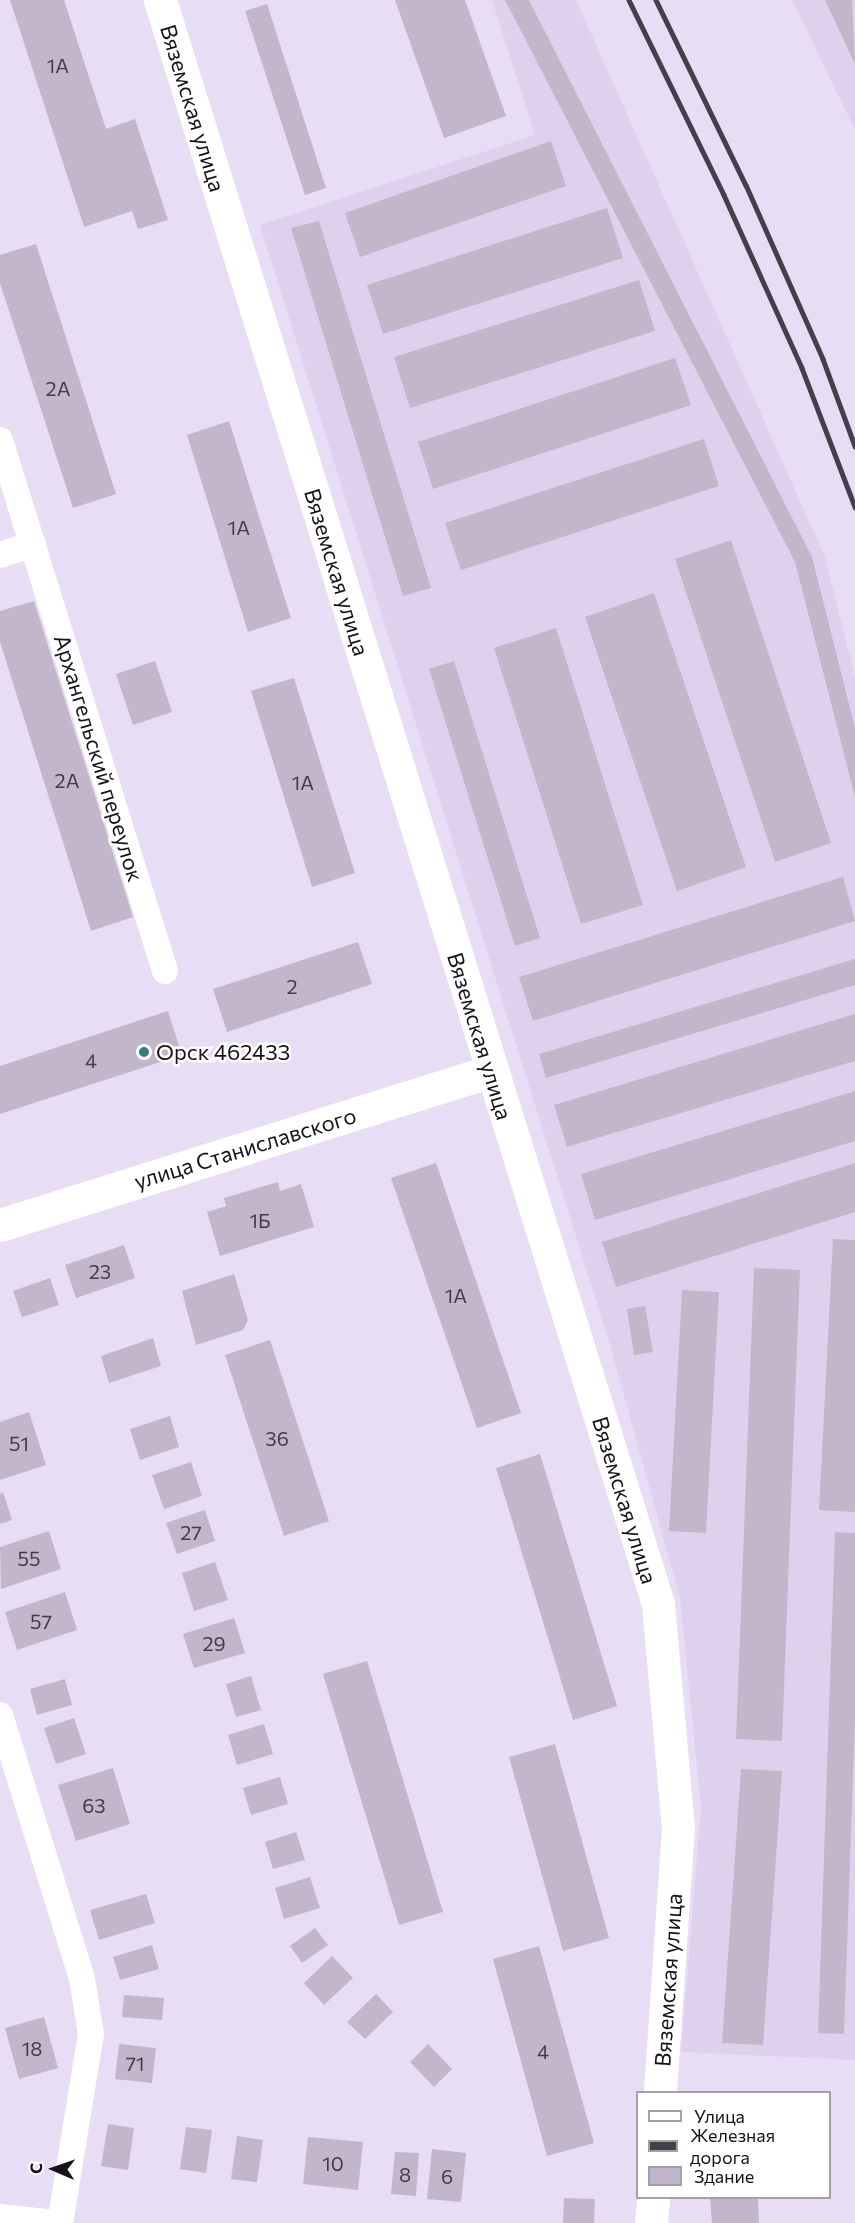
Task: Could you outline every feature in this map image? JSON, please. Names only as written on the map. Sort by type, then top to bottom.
[{"type":"main road","name":"Вяземская улица","points":[[160,0],[658,1604],[678,1827],[660,2091]]},
{"type":"main road","name":"улица Станиславского","points":[[0,1225],[491,1071]]},
{"type":"main road","points":[[651,2223],[653,2199]]},
{"type":"street","name":"Архангельский переулок","points":[[0,440],[165,971]]},
{"type":"street","points":[[0,555],[33,544]]},
{"type":"street","points":[[0,1715],[82,1979],[91,2034],[60,2223]]},
{"type":"street","points":[[0,2217],[55,2223]]},
{"type":"shaded area","points":[[492,0],[576,0],[825,557],[855,678],[855,2060],[681,2052],[701,1807],[680,1598],[610,1345],[260,225],[535,135]]},
{"type":"shaded area","points":[[792,0],[855,0],[855,130]]},
{"type":"building","points":[[10,0],[64,0],[106,129],[135,119],[168,220],[138,229],[132,211],[84,227]]},
{"type":"building","points":[[395,0],[465,0],[506,116],[444,138]]},
{"type":"building","points":[[505,0],[529,0],[812,557],[855,728],[855,797],[795,562]]},
{"type":"building","points":[[825,0],[852,0],[855,64]]},
{"type":"building","points":[[267,4],[326,188],[305,195],[245,11]]},
{"type":"building","points":[[551,141],[566,186],[360,257],[345,213]]},
{"type":"building","points":[[607,208],[623,258],[383,334],[367,285]]},
{"type":"building","points":[[319,221],[431,588],[403,596],[291,228]]},
{"type":"building","points":[[36,244],[116,494],[73,508],[0,283],[0,255]]},
{"type":"building","points":[[639,280],[655,331],[410,408],[394,357]]},
{"type":"building","points":[[675,358],[691,405],[433,489],[418,442]]},
{"type":"building","points":[[229,421],[291,618],[248,632],[187,435]]},
{"type":"building","points":[[704,439],[719,486],[461,570],[445,523]]},
{"type":"building","points":[[731,540],[831,843],[775,862],[675,559]]},
{"type":"building","points":[[654,593],[746,867],[677,891],[585,617]]},
{"type":"building","points":[[34,601],[133,917],[91,931],[0,642],[0,611]]},
{"type":"building","points":[[556,628],[643,905],[581,924],[494,648]]},
{"type":"building","points":[[155,661],[172,712],[133,725],[116,674]]},
{"type":"building","points":[[454,661],[540,938],[515,946],[429,669]]},
{"type":"building","points":[[294,678],[355,873],[312,887],[251,691]]},
{"type":"building","points":[[843,877],[855,921],[533,1021],[519,977]]},
{"type":"building","points":[[358,942],[372,984],[227,1032],[213,989]]},
{"type":"building","points":[[855,959],[855,985],[546,1078],[539,1054]]},
{"type":"building","points":[[168,1011],[182,1055],[0,1114],[0,1066]]},
{"type":"building","points":[[855,1014],[855,1061],[567,1147],[554,1105]]},
{"type":"building","points":[[855,1091],[855,1141],[595,1220],[581,1174]]},
{"type":"building","points":[[436,1163],[521,1413],[477,1428],[391,1178]]},
{"type":"building","points":[[855,1163],[855,1212],[616,1287],[602,1242]]},
{"type":"building","points":[[278,1182],[280,1191],[301,1184],[314,1227],[220,1256],[207,1212],[226,1206],[224,1198]]},
{"type":"building","points":[[833,1239],[855,1240],[855,1512],[819,1510]]},
{"type":"building","points":[[124,1245],[135,1278],[76,1298],[65,1265]]},
{"type":"building","points":[[754,1268],[800,1270],[782,1741],[736,1739]]},
{"type":"building","points":[[234,1274],[248,1320],[243,1330],[196,1345],[182,1291]]},
{"type":"building","points":[[50,1278],[59,1305],[22,1317],[13,1291]]},
{"type":"building","points":[[682,1290],[719,1292],[706,1533],[669,1531]]},
{"type":"building","points":[[645,1306],[653,1352],[634,1355],[627,1309]]},
{"type":"building","points":[[153,1338],[161,1366],[109,1383],[101,1356]]},
{"type":"building","points":[[270,1340],[329,1521],[284,1536],[225,1355]]},
{"type":"building","points":[[29,1412],[46,1465],[0,1480],[0,1422]]},
{"type":"building","points":[[170,1416],[179,1447],[140,1460],[130,1429]]},
{"type":"building","points":[[540,1454],[617,1706],[573,1720],[496,1468]]},
{"type":"building","points":[[191,1462],[202,1496],[164,1509],[152,1475]]},
{"type":"building","points":[[3,1492],[12,1520],[0,1524],[0,1494]]},
{"type":"building","points":[[205,1510],[215,1541],[177,1554],[166,1523]]},
{"type":"building","points":[[49,1531],[61,1569],[1,1589],[0,1547]]},
{"type":"building","points":[[835,1532],[855,1533],[855,1718],[844,2034],[818,2033]]},
{"type":"building","points":[[215,1562],[228,1600],[194,1611],[182,1573]]},
{"type":"building","points":[[65,1592],[77,1630],[17,1650],[5,1612]]},
{"type":"building","points":[[234,1618],[245,1653],[194,1668],[183,1634]]},
{"type":"building","points":[[367,1661],[443,1912],[399,1925],[323,1674]]},
{"type":"building","points":[[251,1676],[261,1710],[236,1717],[226,1684]]},
{"type":"building","points":[[65,1679],[72,1705],[37,1715],[30,1689]]},
{"type":"building","points":[[74,1718],[86,1754],[56,1764],[44,1728]]},
{"type":"building","points":[[264,1724],[273,1754],[237,1765],[228,1735]]},
{"type":"building","points":[[555,1744],[609,1938],[563,1951],[509,1757]]},
{"type":"building","points":[[113,1768],[130,1824],[76,1841],[58,1785]]},
{"type":"building","points":[[741,1769],[782,1771],[763,2045],[722,2043]]},
{"type":"building","points":[[280,1777],[288,1804],[251,1815],[243,1788]]},
{"type":"building","points":[[296,1832],[305,1860],[273,1869],[265,1842]]},
{"type":"building","points":[[310,1877],[320,1908],[284,1919],[275,1888]]},
{"type":"building","points":[[146,1894],[155,1923],[99,1940],[90,1910]]},
{"type":"building","points":[[315,1928],[328,1945],[302,1963],[290,1946]]},
{"type":"building","points":[[152,1945],[159,1969],[120,1980],[113,1957]]},
{"type":"building","points":[[539,1946],[594,2143],[547,2156],[493,1959]]},
{"type":"building","points":[[332,1956],[353,1978],[324,2005],[304,1983]]},
{"type":"building","points":[[376,1994],[393,2012],[365,2039],[347,2022]]},
{"type":"building","points":[[124,1995],[164,1998],[162,2020],[122,2017]]},
{"type":"building","points":[[44,2017],[58,2068],[19,2079],[5,2028]]},
{"type":"building","points":[[119,2044],[156,2048],[152,2083],[115,2079]]},
{"type":"building","points":[[428,2044],[452,2069],[434,2087],[410,2062]]},
{"type":"building","points":[[108,2124],[134,2128],[128,2170],[101,2166]]},
{"type":"building","points":[[186,2127],[212,2130],[206,2173],[180,2169]]},
{"type":"building","points":[[237,2136],[263,2140],[257,2182],[231,2179]]},
{"type":"building","points":[[308,2137],[363,2142],[358,2190],[303,2184]]},
{"type":"building","points":[[432,2149],[466,2153],[461,2202],[427,2199]]},
{"type":"building","points":[[395,2152],[419,2153],[416,2196],[391,2194]]},
{"type":"building","points":[[564,2198],[595,2199],[594,2223],[563,2223]]},
{"type":"building","points":[[710,2199],[758,2199],[759,2223],[712,2223]]},
{"type":"railway","points":[[629,0],[724,195],[802,368],[855,507]]},
{"type":"railway","points":[[656,0],[746,185],[823,359],[855,446]]},
{"type":"place","name":"Орск 462433","points":[[144,1052]]}]
